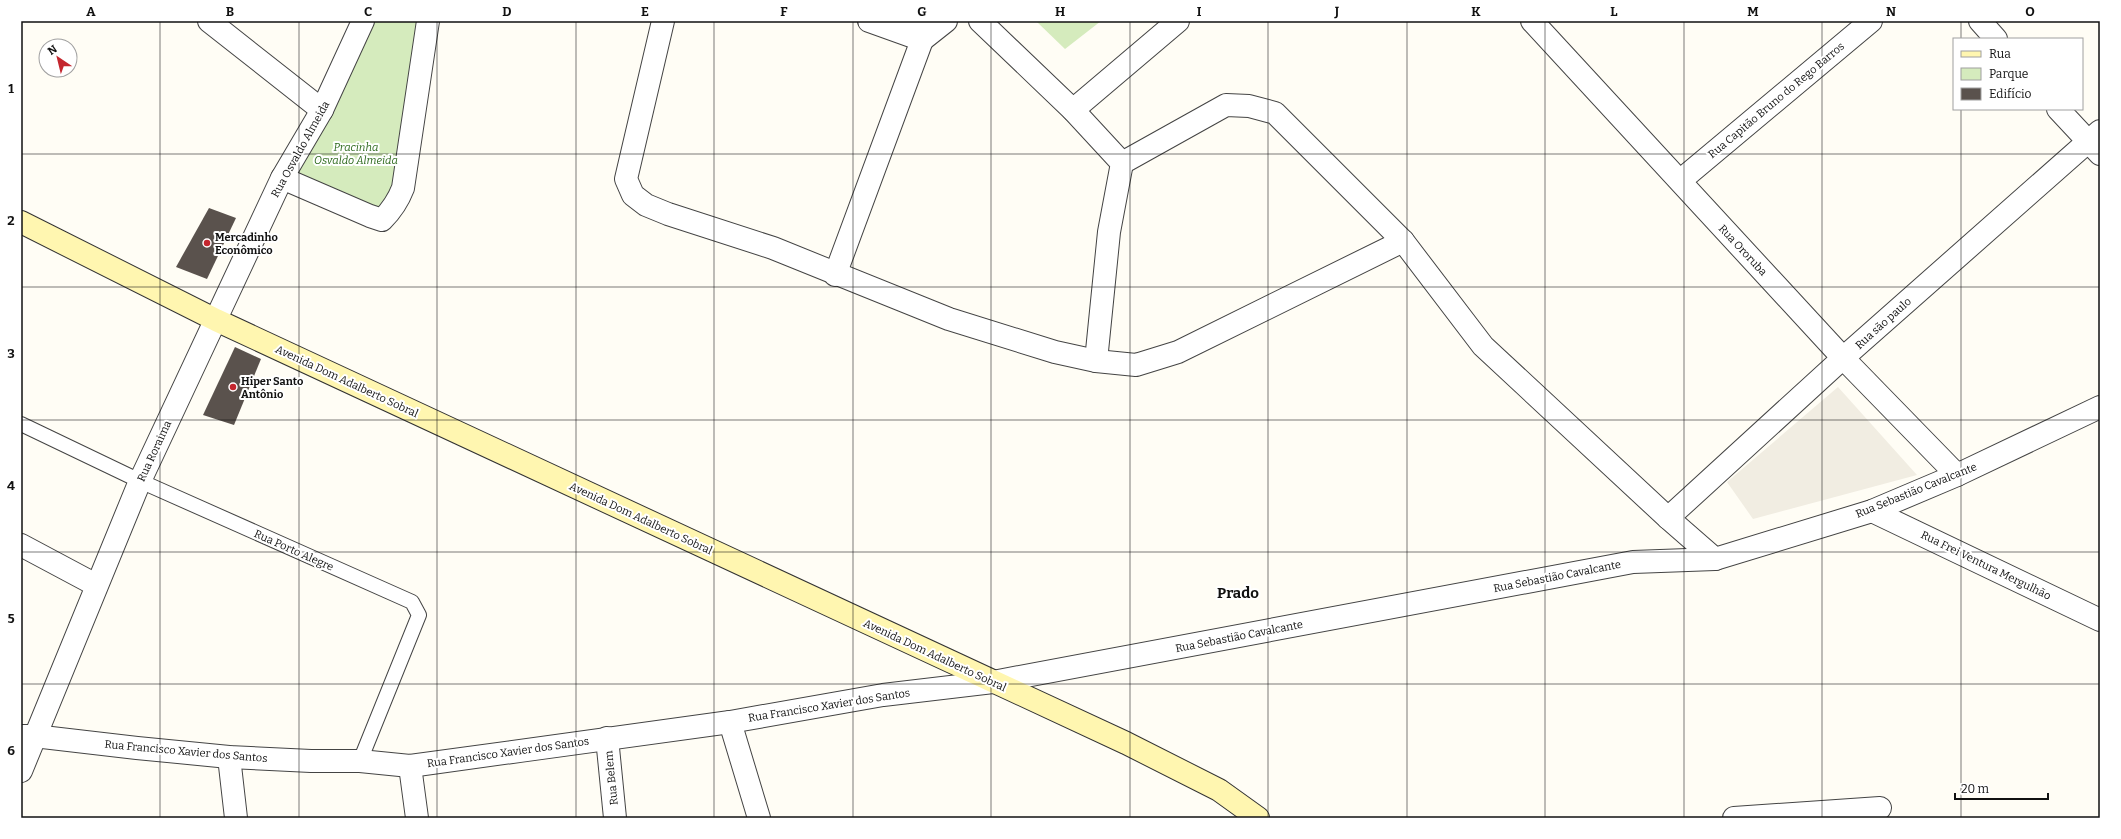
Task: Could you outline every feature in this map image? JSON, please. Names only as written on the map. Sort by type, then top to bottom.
[{"type":"main road","name":"Avenida Dom Adalberto Sobral","points":[[21,222],[216,320],[1126,743],[1212,787],[1258,818]]},
{"type":"street","points":[[210,21],[322,110]]},
{"type":"street","name":"Rua Osvaldo Almeida","points":[[216,320],[282,178],[322,110],[363,21]]},
{"type":"street","points":[[282,178],[382,220],[390,212],[396,204],[403,188],[428,21]]},
{"type":"street","points":[[663,21],[626,179],[633,195],[646,205],[668,214],[774,248],[835,275],[949,319],[1054,352],[1096,361],[1136,365],[1178,352],[1403,241]]},
{"type":"street","points":[[869,21],[918,30],[946,21]]},
{"type":"street","points":[[980,21],[1073,110],[1122,163]]},
{"type":"street","points":[[1073,110],[1178,21]]},
{"type":"street","name":"Rua Ororuba","points":[[1532,21],[1681,180],[1725,231],[1843,358],[1957,475]]},
{"type":"street","name":"Rua Capitão Bruno do Rego Barros","points":[[1681,180],[1871,21]]},
{"type":"street","points":[[1980,21],[1995,38]]},
{"type":"street","points":[[835,275],[918,30]]},
{"type":"street","points":[[1122,163],[1226,105],[1249,106],[1275,113],[1403,241],[1483,346],[1668,518],[1715,559]]},
{"type":"street","points":[[2059,110],[2096,142]]},
{"type":"street","name":"Rua são paulo","points":[[1668,518],[1843,358],[2096,142]]},
{"type":"street","points":[[1096,361],[1109,232],[1122,163]]},
{"type":"street","name":"Rua Roraima","points":[[21,771],[28,736],[96,585],[140,481],[216,320]]},
{"type":"street","name":"Rua Sebastião Cavalcante","points":[[993,682],[1633,562],[1715,559],[1872,511],[1957,475],[2100,407]]},
{"type":"street","name":"Rua Frei Ventura Mergulhão","points":[[1872,511],[2100,620]]},
{"type":"street","points":[[21,544],[96,585]]},
{"type":"street","name":"Rua Francisco Xavier dos Santos","points":[[28,736],[230,757],[311,761],[360,760],[410,766],[730,722],[883,695],[993,682]]},
{"type":"street","points":[[730,722],[759,818]]},
{"type":"street","name":"Rua Belem","points":[[607,738],[615,818]]},
{"type":"street","points":[[230,757],[236,818]]},
{"type":"street","points":[[410,766],[417,818]]},
{"type":"street","points":[[1734,818],[1880,808]]},
{"type":"lane","name":"Rua Porto Alegre","points":[[21,424],[140,481],[412,602],[419,614],[360,760]]},
{"type":"green space","name":"Pracinha Osvaldo Almeida","points":[[363,21],[428,21],[390,212],[282,178]]},
{"type":"green space","points":[[1036,21],[1101,21],[1065,49]]},
{"type":"shaded area","points":[[1838,387],[1917,475],[1753,519],[1727,482]]},
{"type":"building","name":"Mercadinho Econômico","points":[[209,208],[236,218],[207,279],[176,267]]},
{"type":"building","name":"Hiper Santo Antônio","points":[[235,347],[261,359],[234,425],[203,415]]},
{"type":"place","name":"Mercadinho Econômico","points":[[207,243]]},
{"type":"place","name":"Hiper Santo Antônio","points":[[233,387]]},
{"type":"district","name":"Prado","points":[[1238,593]]}]
